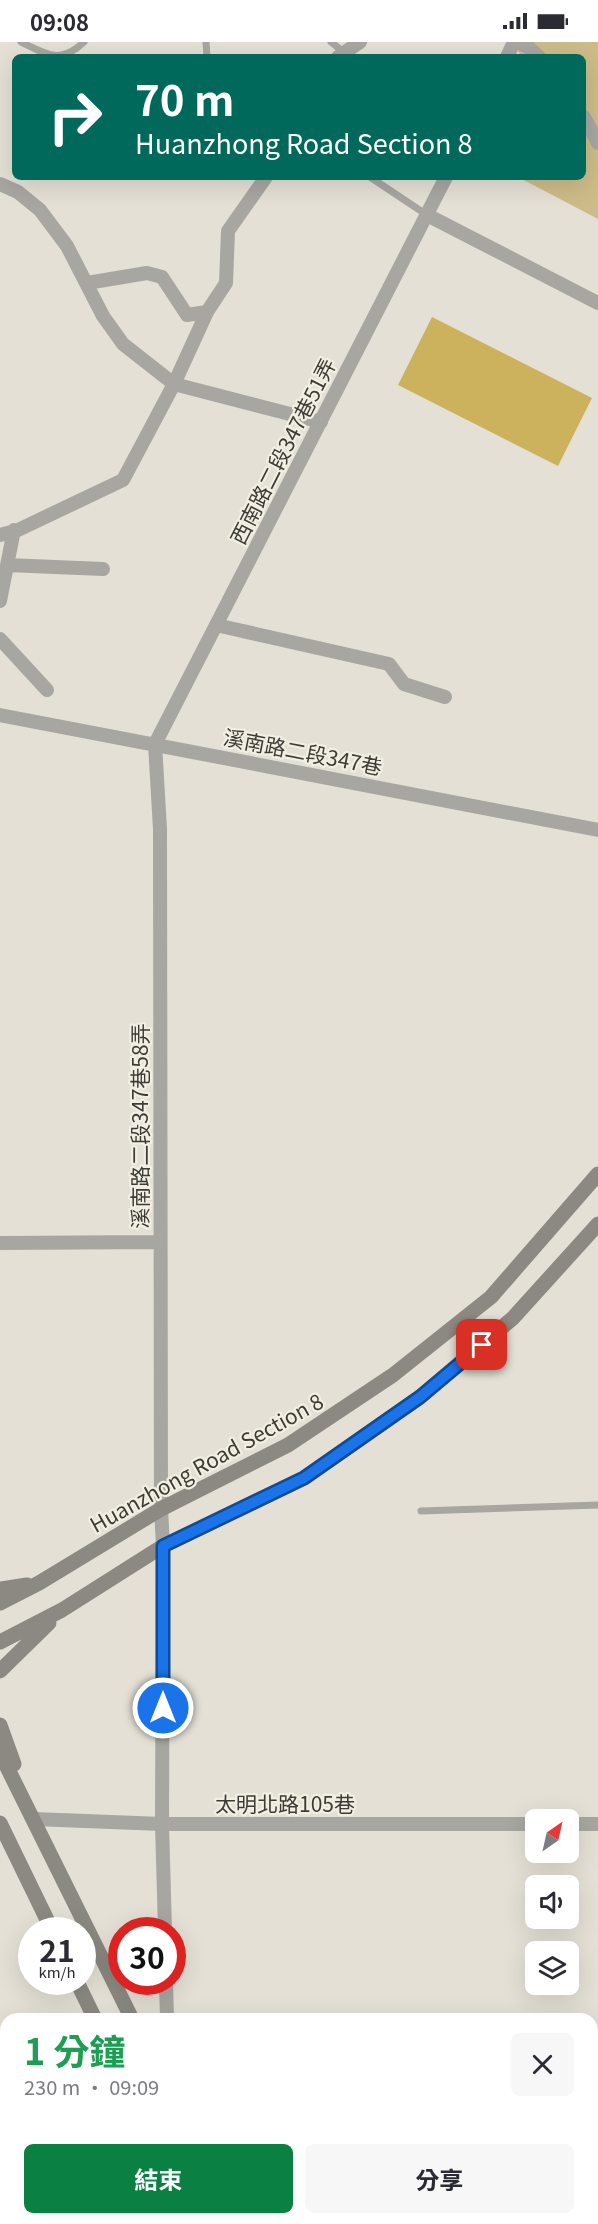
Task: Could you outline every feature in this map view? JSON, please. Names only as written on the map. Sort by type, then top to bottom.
[{"type":"street","points":[[343,54],[360,42]]},
{"type":"street","points":[[516,42],[528,47],[536,54]]},
{"type":"street","points":[[586,121],[598,143]]},
{"type":"street","points":[[0,536],[123,480],[174,384],[207,312],[226,283],[228,231],[264,180]]},
{"type":"street","name":"西南路二段347巷51弄","points":[[155,744],[444,180]]},
{"type":"street","points":[[0,184],[18,192],[40,210],[67,246],[103,316],[123,344],[174,384],[321,422]]},
{"type":"street","points":[[427,215],[598,303]]},
{"type":"street","points":[[87,283],[147,273],[162,277],[187,315],[207,312]]},
{"type":"street","points":[[0,601],[14,530]]},
{"type":"street","points":[[7,565],[103,569]]},
{"type":"street","points":[[216,625],[389,664],[404,684],[445,697]]},
{"type":"street","points":[[0,639],[47,690]]},
{"type":"street","name":"溪南路二段347巷","points":[[0,715],[598,830]]},
{"type":"street","name":"溪南路二段347巷58弄","points":[[155,744],[160,829],[162,1824],[165,1917]]},
{"type":"street","name":"Huanzhong Road Section 8","points":[[0,1603],[39,1583],[161,1509],[288,1445],[416,1357],[491,1297],[598,1174]]},
{"type":"street","points":[[0,1642],[62,1610],[163,1546],[304,1478],[420,1397],[513,1318],[598,1224]]},
{"type":"street","points":[[0,1243],[160,1242]]},
{"type":"street","name":"Huanzhong Road Section 8","points":[[0,1589],[39,1583]]},
{"type":"street","points":[[0,1671],[62,1610]]},
{"type":"street","points":[[0,1725],[32,1815]]},
{"type":"street","points":[[0,1753],[129,2013]]},
{"type":"street","name":"太明北路105巷","points":[[32,1815],[162,1824],[525,1824]]},
{"type":"street","points":[[0,1823],[46,1917]]},
{"type":"street","points":[[579,1824],[598,1824]]},
{"type":"street","points":[[83,1995],[92,2013]]},
{"type":"street","points":[[166,1995],[167,2013]]},
{"type":"lane","points":[[21,42],[46,54]]},
{"type":"lane","points":[[62,54],[76,50],[84,42]]},
{"type":"lane","points":[[332,42],[341,54]]},
{"type":"lane","points":[[374,180],[427,215]]},
{"type":"lane","points":[[421,1511],[598,1505]]},
{"type":"shaded area","points":[[518,42],[598,42],[598,219],[524,180],[586,180],[586,54],[520,54],[517,50]]},
{"type":"building","points":[[432,317],[592,398],[558,466],[398,385]]},
{"type":"route","points":[[163,1708],[163,1546],[304,1478],[420,1397],[482,1345]]}]
